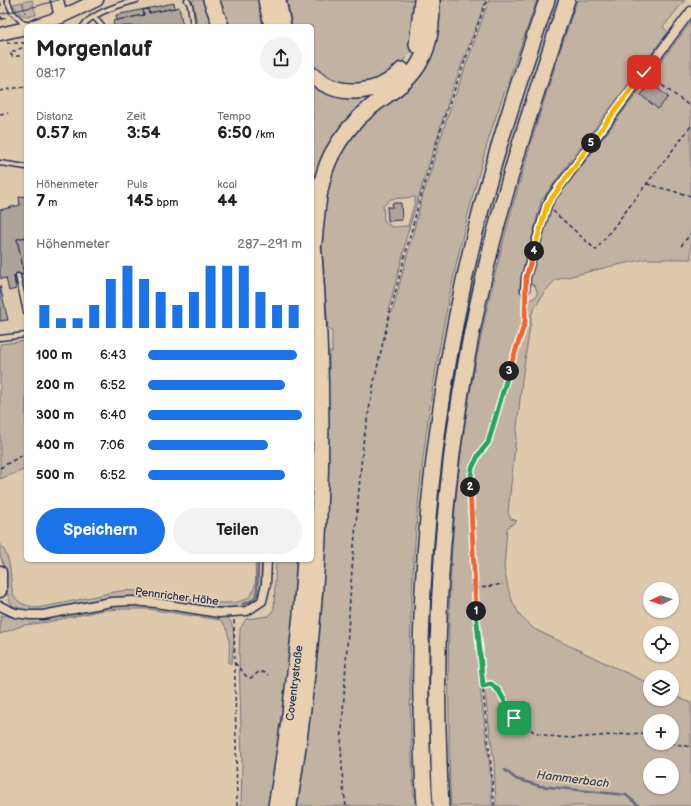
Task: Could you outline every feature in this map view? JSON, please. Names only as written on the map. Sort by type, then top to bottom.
[{"type":"highway","points":[[211,0],[220,24]]},
{"type":"highway","points":[[266,0],[272,24]]},
{"type":"highway","points":[[278,0],[283,24]]},
{"type":"highway","points":[[314,75],[327,85],[352,91],[369,90],[394,78],[408,64],[417,46],[422,0]]},
{"type":"highway","points":[[314,232],[321,186],[332,154],[356,121],[371,107],[408,78],[420,62],[429,36],[432,0]]},
{"type":"highway","points":[[425,806],[421,723],[422,600],[426,527],[439,413],[454,330],[474,236],[507,120],[547,0]]},
{"type":"highway","points":[[441,806],[438,710],[440,593],[447,501],[460,401],[483,281],[504,196],[530,112],[568,0]]},
{"type":"highway","points":[[289,806],[306,687],[314,616],[320,505],[320,378],[314,259]]},
{"type":"highway","name":"Coventrystraße","points":[[276,806],[294,687],[302,616],[305,562]]},
{"type":"street","points":[[57,0],[62,19]]},
{"type":"street","points":[[42,24],[62,19],[97,0]]},
{"type":"street","points":[[525,290],[526,277],[547,205],[644,72],[691,11]]},
{"type":"street","points":[[2,26],[24,27]]},
{"type":"street","name":"Pennricher Höhe","points":[[0,606],[15,613],[30,616],[43,615],[111,602],[132,601],[156,603],[219,613],[247,611],[262,600],[266,584],[267,562]]},
{"type":"street","points":[[0,572],[0,591]]},
{"type":"lane","points":[[7,0],[12,12],[24,25]]},
{"type":"lane","points":[[85,24],[94,17],[116,6],[137,0]]},
{"type":"lane","points":[[187,0],[190,5],[193,24]]},
{"type":"lane","points":[[94,17],[100,24]]},
{"type":"lane","points":[[0,163],[24,167]]},
{"type":"lane","points":[[18,276],[24,303]]},
{"type":"lane","points":[[0,338],[24,335]]},
{"type":"path","points":[[346,806],[343,786],[341,746],[351,581],[363,443],[375,377],[389,316],[418,206],[446,113],[487,0]]},
{"type":"path","points":[[0,2],[2,7]]},
{"type":"path","points":[[4,16],[2,26],[6,43],[24,43]]},
{"type":"path","points":[[20,56],[12,56],[10,53],[24,47]]},
{"type":"path","points":[[644,72],[691,107]]},
{"type":"path","points":[[0,91],[24,86]]},
{"type":"path","points":[[0,114],[8,113]]},
{"type":"path","points":[[547,205],[596,250],[691,126]]},
{"type":"path","points":[[647,184],[691,196]]},
{"type":"path","points":[[681,246],[691,233]]},
{"type":"path","points":[[494,806],[479,655],[470,487],[472,468],[479,454],[488,443],[525,322],[525,290]]},
{"type":"path","points":[[0,468],[24,454]]},
{"type":"path","points":[[475,590],[503,584]]},
{"type":"path","points":[[234,612],[237,806]]},
{"type":"path","points":[[235,664],[247,677],[251,678],[260,671],[268,675]]},
{"type":"path","points":[[483,686],[491,684],[499,691],[514,718],[534,732],[549,736],[570,738],[643,734]]},
{"type":"path","points":[[679,745],[691,747]]},
{"type":"shaded area","points":[[32,0],[36,15],[28,16],[22,14],[13,4],[22,2],[25,13],[23,2]]},
{"type":"shaded area","points":[[192,0],[206,0],[216,24],[198,24]]},
{"type":"shaded area","points":[[216,0],[261,0],[266,24],[224,24]]},
{"type":"shaded area","points":[[287,0],[418,0],[413,44],[408,55],[397,69],[376,83],[340,85],[314,69],[314,24],[292,24]]},
{"type":"shaded area","points":[[437,0],[486,0],[451,93],[406,238],[388,311],[392,313],[421,202],[445,124],[489,0],[537,0],[504,92],[486,148],[465,228],[447,309],[432,391],[421,474],[414,557],[410,640],[411,724],[415,806],[293,806],[312,562],[314,562],[314,540],[326,388],[329,371],[329,352],[332,352],[332,331],[328,329],[321,235],[327,174],[355,126],[412,81]],"holes":[[[416,197],[408,226],[392,227],[384,221],[383,206],[391,199]]]},
{"type":"shaded area","points":[[577,0],[685,0],[663,27],[668,32],[541,201],[522,279],[521,290],[524,304],[522,322],[487,438],[473,457],[469,467],[468,478],[469,525],[479,680],[490,767],[492,806],[451,806],[448,665],[451,572],[458,479],[471,386],[480,341],[511,212],[549,85]]},
{"type":"shaded area","points":[[691,22],[691,259],[646,259],[608,267],[555,280],[543,294],[532,313],[522,380],[508,513],[511,519],[517,521],[507,528],[504,568],[513,603],[521,617],[534,629],[643,681],[643,706],[679,706],[679,698],[691,703],[691,806],[496,806],[494,762],[483,679],[472,484],[475,466],[492,437],[528,319],[528,301],[537,296],[535,286],[527,279],[550,208]]},
{"type":"shaded area","points":[[416,61],[368,105],[314,195],[314,78],[379,90]]},
{"type":"shaded area","points":[[24,341],[24,470],[0,479],[0,344]]},
{"type":"shaded area","points":[[0,543],[9,562],[12,590],[14,595],[21,603],[37,608],[125,591],[147,592],[213,603],[241,601],[253,593],[256,579],[255,562],[262,562],[261,593],[258,600],[247,607],[238,608],[207,607],[121,597],[41,611],[23,610],[12,605],[9,600],[6,586],[7,576],[0,555]]},
{"type":"shaded area","points":[[276,562],[299,562],[296,621],[271,806],[241,806],[242,764],[239,656],[240,629],[246,619],[269,616],[274,609]]},
{"type":"shaded area","points":[[127,604],[149,605],[225,616],[232,625],[233,631],[234,638],[232,663],[229,663],[228,634],[224,624],[220,620],[148,609],[103,610],[48,622],[24,625],[0,634],[1,615],[23,618],[102,606]]},
{"type":"building","points":[[174,3],[175,8],[149,13],[148,9],[143,10],[144,15],[117,20],[116,15]]},
{"type":"building","points":[[179,7],[183,24],[114,24],[113,21],[144,15],[143,10],[148,9],[149,13]]},
{"type":"building","points":[[651,83],[668,97],[658,109],[641,95]]},
{"type":"building","points":[[24,196],[24,237],[17,239],[24,274],[14,276],[16,289],[9,291],[6,278],[1,279],[0,273],[0,210],[20,205],[19,197]]},
{"type":"building","points":[[392,203],[401,203],[402,220],[388,221],[387,207],[393,207]]},
{"type":"building","points":[[24,237],[24,272],[17,239]]},
{"type":"building","points":[[24,274],[24,282],[15,284],[14,276]]},
{"type":"building","points":[[0,286],[8,320],[0,321]]},
{"type":"waterway","points":[[243,604],[253,600],[257,594],[258,562]]},
{"type":"waterway","name":"Hammerbach","points":[[505,770],[516,779],[540,786],[626,795],[639,806]]},
{"type":"tram line","points":[[0,14],[58,0]]},
{"type":"route","points":[[514,718],[499,691],[491,684],[483,686],[479,655],[470,487],[472,468],[479,454],[488,443],[525,322],[526,277],[547,205],[552,196],[644,72]]}]
